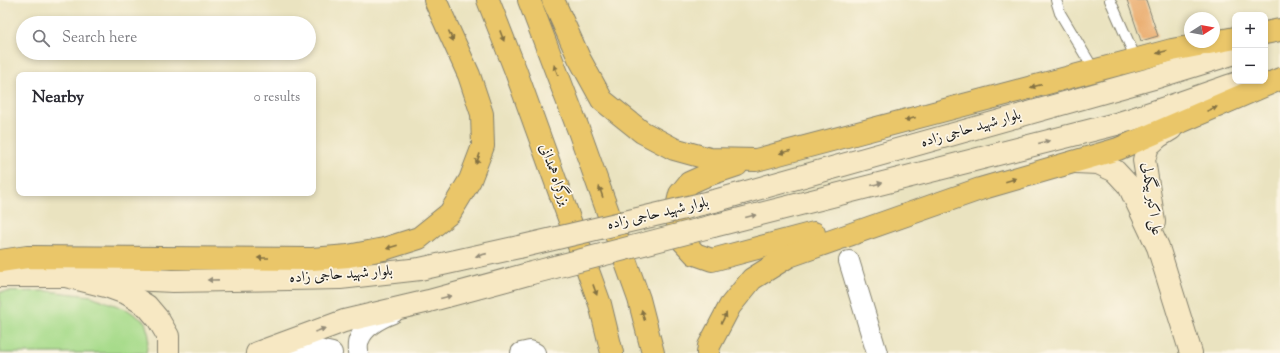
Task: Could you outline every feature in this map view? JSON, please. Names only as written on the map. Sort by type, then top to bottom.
[{"type":"highway","points":[[0,261],[27,257],[312,259],[348,256],[384,249],[419,238],[450,213],[470,180],[483,146],[482,114],[469,75],[435,0]]},
{"type":"highway","name":"بزرگراه همدانی","points":[[488,0],[515,69],[600,304],[612,353]]},
{"type":"highway","points":[[529,0],[579,131],[639,299],[653,353]]},
{"type":"highway","points":[[553,0],[579,58],[602,100],[642,132],[674,149],[710,159],[756,160]]},
{"type":"highway","points":[[1268,32],[1280,30]]},
{"type":"highway","points":[[1220,41],[1232,39]]},
{"type":"highway","points":[[1184,48],[1094,70],[707,174],[690,183],[680,194],[676,211],[678,226],[683,241],[694,254],[712,260],[980,189],[1118,149],[1280,79]]},
{"type":"highway","points":[[708,353],[730,306],[752,279],[789,256],[980,189]]},
{"type":"main road","points":[[1268,43],[1280,39]]},
{"type":"main road","name":"بلوار شهید حاجی زاده","points":[[66,276],[173,281],[340,278],[420,269],[714,201],[1154,78],[1232,54]]},
{"type":"main road","points":[[1268,73],[1280,70]]},
{"type":"main road","name":"بلوار شهید حاجی زاده","points":[[257,353],[344,321],[409,306],[713,226],[1116,124],[1159,111],[1235,84]]},
{"type":"main road","name":"علی اکبر بیگدلی","points":[[1158,247],[1144,160],[1148,146],[1158,137],[1182,121]]},
{"type":"main road","name":"علی اکبر بیگدلی","points":[[1075,162],[1098,162],[1115,171],[1129,186],[1158,247],[1191,353]]},
{"type":"main road","points":[[0,276],[66,276],[106,286],[128,294],[147,306],[158,319],[168,336],[168,353]]},
{"type":"street","points":[[849,261],[878,353]]},
{"type":"street","points":[[358,353],[358,341],[368,327],[381,318],[409,306]]},
{"type":"street","points":[[280,353],[319,350],[332,353]]},
{"type":"street","points":[[521,353],[530,351],[535,353]]},
{"type":"lane","points":[[1056,0],[1060,13],[1094,70]]},
{"type":"lane","points":[[1110,0],[1136,59]]},
{"type":"green space","points":[[47,291],[91,296],[128,310],[145,322],[149,336],[146,353],[0,353],[0,292]]},
{"type":"building","points":[[1127,0],[1146,0],[1158,36],[1141,41]]}]
